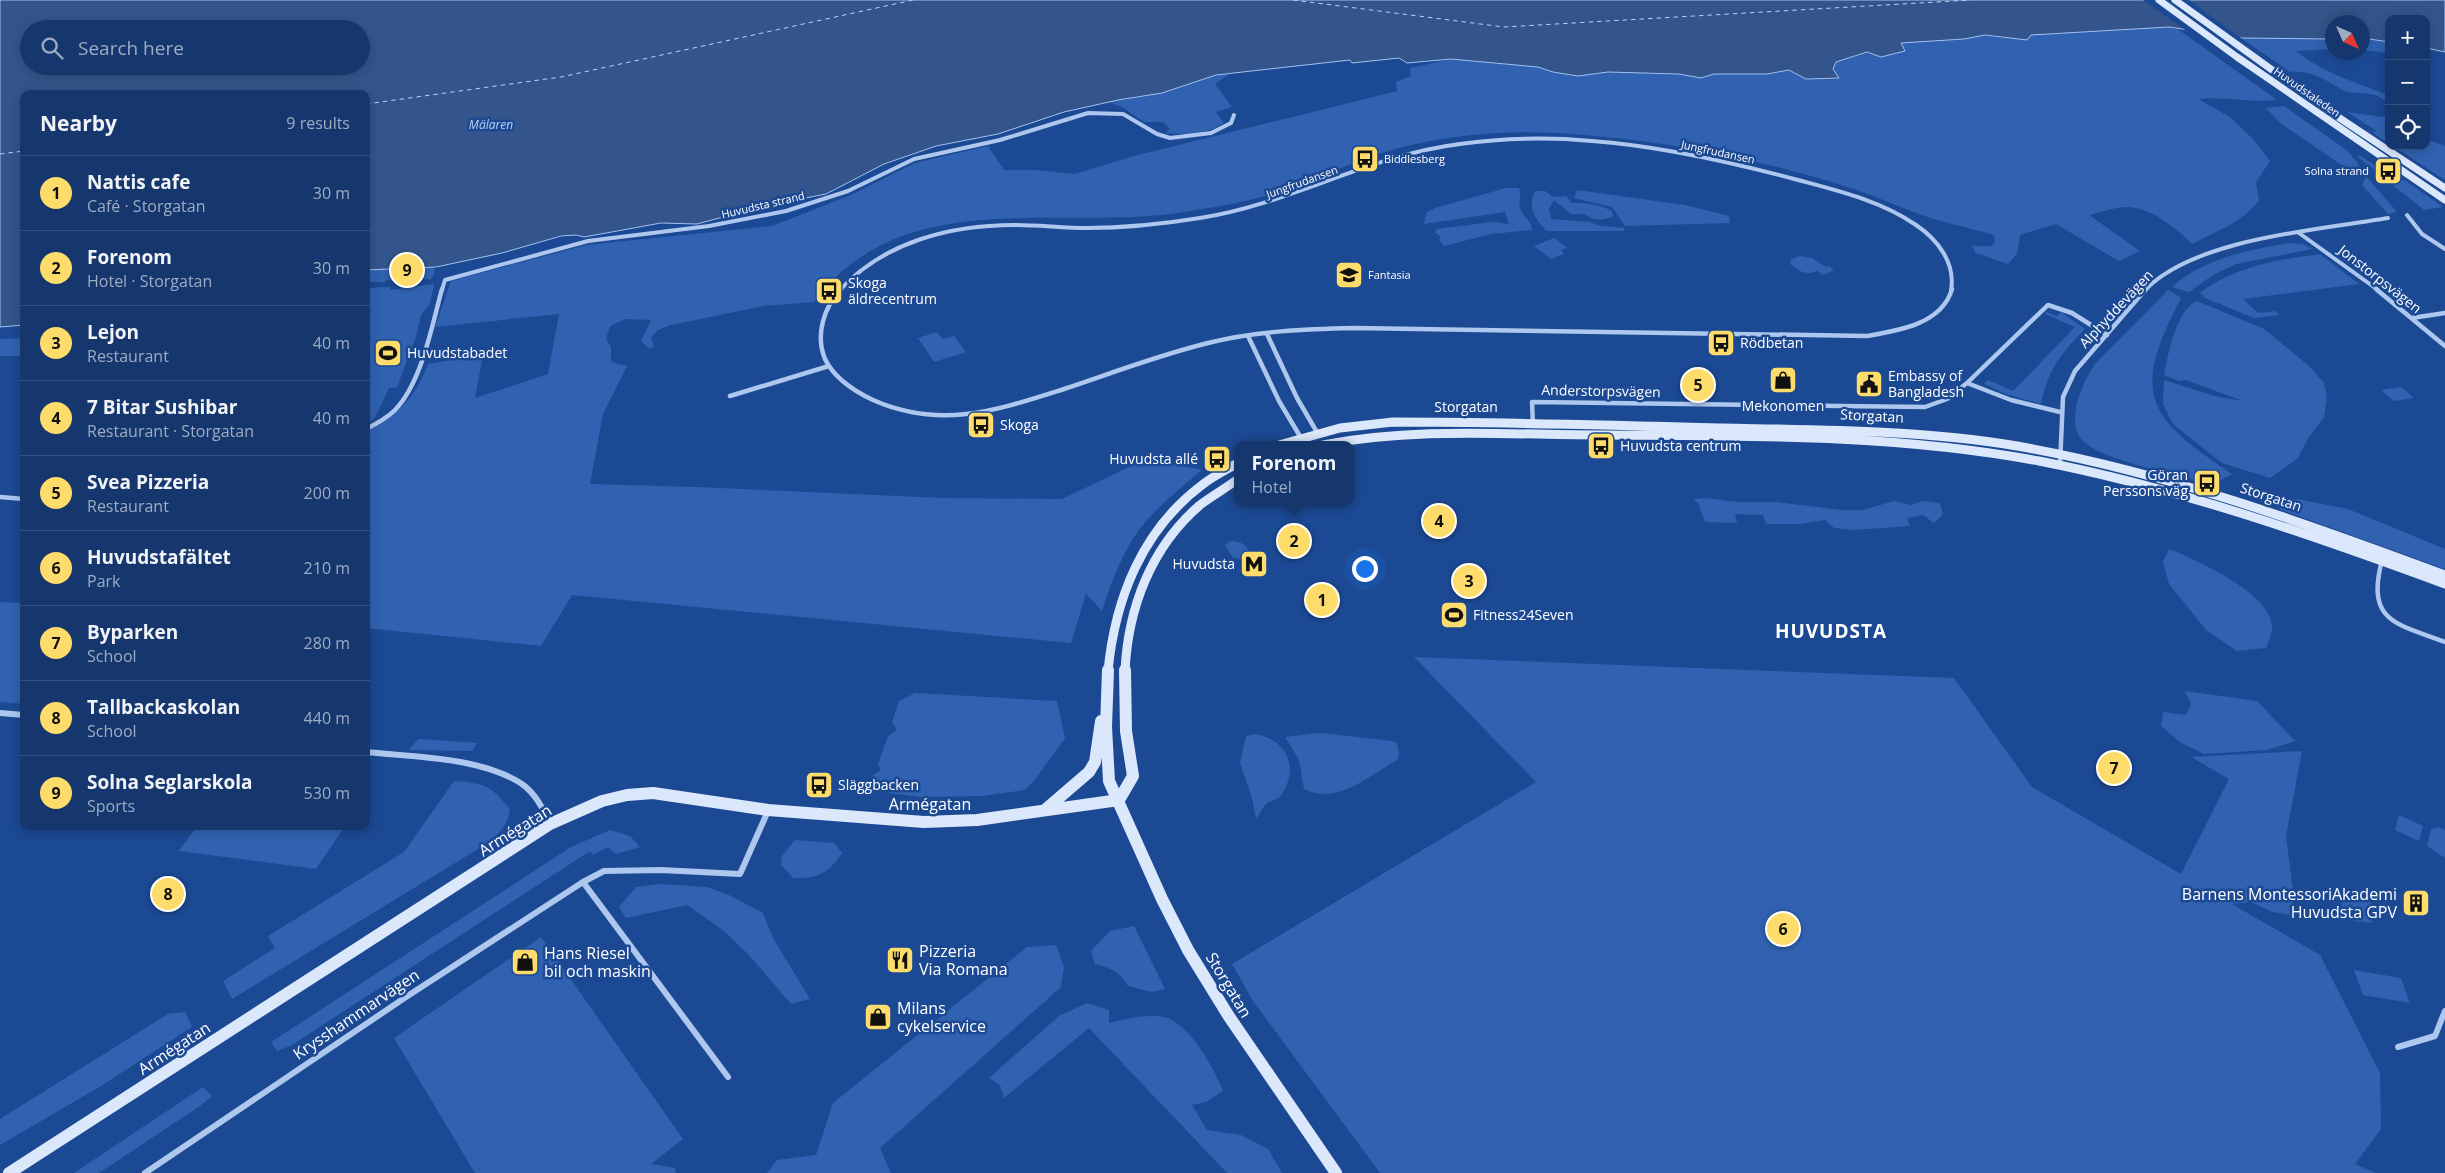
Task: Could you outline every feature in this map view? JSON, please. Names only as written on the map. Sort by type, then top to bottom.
[{"type":"street","name":"Huvudstaleden","points":[[2158,0],[2320,115],[2445,200]]},
{"type":"street","name":"Huvudstaleden","points":[[2175,0],[2332,114],[2445,188]]},
{"type":"street","name":"Huvudsta strand","points":[[370,427],[385,419],[399,405],[412,385],[446,280],[588,241],[709,226],[786,211],[848,191],[914,159],[1000,140],[1088,113],[1106,112],[1123,114],[1161,136],[1179,138],[1219,130],[1231,123],[1234,114]]},
{"type":"street","name":"Jungfrudansen","points":[[1562,139],[1595,141],[1669,151],[1745,167],[1838,191],[1870,202],[1909,220],[1934,240],[1951,270],[1951,292],[1940,309],[1920,323],[1896,331],[1854,336],[1454,329],[1305,329],[1213,342],[1176,352],[1012,406],[968,416],[924,415],[880,402],[855,390],[836,375],[829,366],[822,353],[819,339],[827,305],[858,271],[893,250],[918,239],[943,232],[974,227],[1009,225],[1099,228],[1198,218],[1267,204],[1353,172],[1420,151],[1499,140],[1562,139]]},
{"type":"street","points":[[2408,215],[2422,234],[2445,250]]},
{"type":"street","name":"Alphyddevägen","points":[[2060,465],[2058,454],[2062,397],[2075,371],[2147,288],[2166,272],[2200,255],[2245,242],[2388,218]]},
{"type":"street","name":"Jonstorpsvägen","points":[[2299,233],[2377,289],[2445,346]]},
{"type":"street","name":"Anderstorpsvägen","points":[[1535,435],[1532,423],[1532,402],[1925,407],[1947,399],[1967,383],[2048,305],[2061,308],[2083,318],[2106,335]]},
{"type":"street","points":[[2412,318],[2445,313]]},
{"type":"street","points":[[1267,334],[1297,398],[1322,441]]},
{"type":"street","points":[[1248,336],[1279,401],[1303,441]]},
{"type":"street","points":[[730,396],[829,366]]},
{"type":"street","points":[[1967,383],[2011,400],[2060,412]]},
{"type":"street","name":"Storgatan","points":[[1303,441],[1318,434],[1340,428],[1393,422],[1845,429],[1968,439],[2118,466],[2171,482],[2312,526],[2445,584]]},
{"type":"street","name":"Storgatan","points":[[1348,441],[1397,433],[1694,436],[1853,441],[1976,451],[2060,465],[2165,491],[2445,575]]},
{"type":"street","name":"Storgatan","points":[[1045,810],[1081,780],[1095,762],[1105,698],[1109,649],[1118,605],[1135,562],[1149,538],[1183,501],[1201,486],[1234,465]]},
{"type":"street","points":[[1119,800],[1133,776],[1125,734],[1122,689],[1126,648],[1137,600],[1150,565],[1179,523],[1198,506],[1234,481]]},
{"type":"street","points":[[0,496],[20,498]]},
{"type":"street","points":[[2383,556],[2378,573],[2375,601],[2384,615],[2397,623],[2445,642]]},
{"type":"street","name":"Storgatan","points":[[1105,698],[1109,781],[1169,914],[1254,1058],[1336,1173]]},
{"type":"street","points":[[0,713],[20,715]]},
{"type":"street","points":[[370,752],[463,763],[508,775],[536,796],[550,824]]},
{"type":"street","name":"Armégatan","points":[[9,1173],[550,824],[602,801],[626,795],[653,793],[768,810],[924,822],[977,820],[1119,800]]},
{"type":"street","name":"Krysshammarvägen","points":[[145,1173],[406,997],[583,882],[604,871],[661,870],[740,874],[768,810]]},
{"type":"street","points":[[583,882],[728,1078]]},
{"type":"street","points":[[2398,1048],[2435,1036],[2442,1023],[2445,1011]]},
{"type":"shaded area","points":[[2169,27],[2179,30],[2277,100],[2198,99],[2230,117],[2254,140],[2270,161],[2256,182],[2259,200],[2253,208],[2228,226],[2192,244],[2163,220],[2146,211],[2128,207],[2108,210],[2089,215],[2140,251],[2119,261],[2056,224],[2020,235],[2017,254],[2008,264],[1976,253],[1972,246],[1991,246],[1995,243],[1994,235],[1921,215],[1854,189],[1781,168],[1744,159],[1632,140],[1556,133],[1512,132],[1444,139],[1400,148],[1269,195],[1210,208],[1155,215],[1017,218],[948,224],[899,237],[871,250],[835,278],[814,302],[764,306],[671,325],[658,330],[651,338],[654,347],[649,348],[641,341],[651,320],[626,319],[610,326],[606,339],[611,347],[611,362],[627,366],[603,414],[590,484],[943,498],[1062,499],[1146,459],[1202,470],[1173,494],[1139,530],[1120,563],[1102,611],[1086,594],[1071,643],[572,595],[541,646],[370,628],[370,429],[396,412],[404,404],[417,387],[428,364],[483,355],[475,398],[548,374],[559,314],[435,327],[451,281],[586,245],[772,226],[851,195],[915,163],[988,146],[1004,170],[1036,170],[1075,174],[1134,156],[1397,91],[1396,82],[1411,76],[1410,68],[1451,59],[1538,67],[1553,72],[1578,76],[1608,72],[1679,74],[1701,78],[1714,74],[1767,74],[1790,70],[1806,79],[1838,79],[1833,68],[1836,62],[1867,52],[1881,57],[1905,50],[1900,43],[1964,39],[1985,35],[2003,38],[2052,32]]},
{"type":"shaded area","points":[[2241,38],[2325,39],[2325,49],[2296,51],[2330,72],[2385,94],[2385,102],[2378,96],[2371,94],[2345,91],[2312,74],[2290,72]]},
{"type":"shaded area","points":[[2370,39],[2385,41],[2385,53],[2370,51]]},
{"type":"shaded area","points":[[1231,73],[1215,84],[1232,107],[1216,112],[1224,123],[1203,132],[1188,134],[1166,133],[1170,129],[1163,122],[1144,122],[1122,107],[1108,102],[1162,93],[1204,78]]},
{"type":"shaded area","points":[[2284,106],[2348,151],[2359,165],[2353,173],[2280,123],[2266,108]]},
{"type":"shaded area","points":[[2347,112],[2383,117],[2385,116],[2385,141],[2372,132],[2377,131]]},
{"type":"shaded area","points":[[2430,140],[2445,146],[2445,180],[2399,150],[2430,150]]},
{"type":"shaded area","points":[[2359,155],[2394,178],[2406,181],[2443,207],[2424,210],[2358,157]]},
{"type":"shaded area","points":[[2366,176],[2397,212],[2388,214],[2362,185]]},
{"type":"shaded area","points":[[1506,188],[1519,188],[1520,208],[1531,224],[1532,230],[1491,234],[1444,246],[1439,240],[1441,236],[1435,233],[1436,229],[1493,222],[1509,224],[1505,212],[1424,224],[1426,213],[1435,208]]},
{"type":"shaded area","points":[[1577,190],[1685,205],[1729,216],[1730,223],[1625,226],[1612,207],[1574,198]]},
{"type":"shaded area","points":[[1535,191],[1545,191],[1553,197],[1566,196],[1572,203],[1602,207],[1612,211],[1613,216],[1599,220],[1585,214],[1571,214],[1554,200],[1549,209],[1551,219],[1589,222],[1600,226],[1625,228],[1624,231],[1546,231],[1533,212],[1532,203]]},
{"type":"shaded area","points":[[1554,238],[1567,248],[1561,250],[1564,254],[1551,259],[1534,246]]},
{"type":"shaded area","points":[[2291,243],[2303,244],[2312,249],[2236,264],[2213,275],[2189,292],[2172,287],[2197,269],[2228,257],[2260,248]]},
{"type":"shaded area","points":[[2320,254],[2359,284],[2243,299],[2258,313],[2275,311],[2279,315],[2254,318],[2205,298],[2200,293],[2242,270],[2273,262]]},
{"type":"shaded area","points":[[1800,256],[1812,258],[1834,270],[1823,275],[1817,271],[1806,273],[1800,271],[1791,265],[1790,260]]},
{"type":"shaded area","points":[[433,266],[435,272],[431,279],[370,282],[370,270]]},
{"type":"shaded area","name":"Huvudstabadet","points":[[434,284],[430,304],[421,315],[416,337],[397,387],[389,388],[375,418],[370,421],[370,288],[390,287],[390,290]]},
{"type":"shaded area","points":[[2168,290],[2180,297],[2180,300],[2164,333],[2155,360],[2152,382],[2156,402],[2165,420],[2181,437],[2232,474],[2221,480],[2219,488],[2202,480],[2202,482],[2120,460],[2091,447],[2082,440],[2077,432],[2075,412],[2081,391],[2090,371]]},
{"type":"shaded area","points":[[2197,301],[2264,329],[2309,366],[2324,383],[2327,397],[2324,417],[2309,437],[2297,459],[2270,478],[2222,463],[2173,424],[2163,404],[2164,380],[2218,397],[2243,401],[2186,380],[2179,381],[2164,375],[2178,323],[2190,306]]},
{"type":"shaded area","points":[[2047,312],[2057,316],[2061,312],[2085,329],[2062,354],[2047,381],[2041,404],[2006,394],[1984,384],[1988,380],[2013,391],[2075,327],[2045,314]]},
{"type":"shaded area","points":[[937,332],[943,339],[954,336],[966,352],[934,362],[918,338]]},
{"type":"shaded area","points":[[20,338],[20,356],[0,356],[0,339]]},
{"type":"shaded area","points":[[2401,387],[2414,398],[2394,401],[2381,390]]},
{"type":"shaded area","points":[[1705,498],[1739,502],[1776,502],[1842,510],[1863,510],[1894,501],[1911,505],[1923,501],[1940,503],[1943,514],[1934,523],[1923,515],[1907,518],[1910,526],[1854,530],[1834,528],[1825,520],[1800,524],[1766,524],[1763,515],[1735,514],[1737,523],[1705,522],[1698,503],[1694,501]]},
{"type":"shaded area","points":[[2297,499],[2348,509],[2445,549],[2445,569],[2279,509],[2285,501]]},
{"type":"shaded area","points":[[1230,541],[1243,544],[1250,555],[1243,559],[1233,558],[1225,545]]},
{"type":"shaded area","points":[[2169,549],[2197,561],[2232,580],[2261,604],[2270,617],[2272,630],[2266,648],[2237,651],[2206,630],[2169,584],[2163,562]]},
{"type":"shaded area","points":[[0,602],[20,603],[20,704],[0,702]]},
{"type":"shaded area","points":[[1414,657],[1954,678],[2032,787],[2181,874],[2229,779],[2191,757],[2302,751],[2286,836],[2293,891],[2293,915],[2272,912],[2251,902],[2232,904],[2320,955],[2380,1073],[2381,1129],[2355,1164],[2376,1173],[1380,1173],[1253,1001],[1232,964],[1536,782]]},
{"type":"shaded area","points":[[2185,691],[2257,701],[2295,741],[2267,750],[2204,754],[2181,743],[2161,726],[2163,712],[2186,715],[2191,704]]},
{"type":"shaded area","points":[[915,693],[1057,701],[1065,738],[1037,777],[1025,790],[982,796],[920,797],[867,790],[873,775],[881,770],[878,764],[888,736],[897,730],[892,722],[899,701]]},
{"type":"shaded area","points":[[1320,733],[1392,741],[1397,743],[1399,754],[1397,760],[1352,787],[1329,794],[1317,793],[1304,789],[1299,760],[1285,737]]},
{"type":"shaded area","points":[[1254,734],[1274,741],[1281,747],[1286,755],[1290,773],[1281,796],[1266,804],[1256,820],[1252,798],[1240,763],[1246,736]]},
{"type":"shaded area","points":[[418,739],[477,743],[472,751],[409,750]]},
{"type":"shaded area","points":[[454,781],[473,783],[486,787],[497,794],[510,809],[503,828],[496,836],[488,843],[232,999],[223,981],[275,948],[268,936],[404,852]]},
{"type":"shaded area","points":[[2399,815],[2423,826],[2419,841],[2395,830]]},
{"type":"shaded area","points":[[2438,827],[2445,830],[2445,858],[2427,846],[2431,829]]},
{"type":"shaded area","points":[[194,830],[342,830],[316,869],[179,851]]},
{"type":"shaded area","points":[[610,830],[630,836],[640,847],[616,854],[608,847],[593,855],[590,851],[292,1045],[277,1051],[271,1042],[571,847]]},
{"type":"shaded area","points":[[795,840],[834,843],[842,853],[832,866],[821,874],[793,878],[781,865],[782,856]]},
{"type":"shaded area","points":[[660,884],[707,887],[729,895],[763,913],[773,938],[810,999],[791,1004],[749,955],[724,931],[687,905],[626,918],[619,907],[636,887]]},
{"type":"shaded area","points":[[2341,896],[2370,901],[2372,923],[2354,921],[2342,908]]},
{"type":"shaded area","points":[[1134,926],[1165,989],[1152,992],[1128,986],[1122,977],[1114,971],[1095,964],[1091,951],[1110,931]]},
{"type":"shaded area","points":[[541,937],[683,1139],[651,1164],[675,1168],[676,1173],[475,1173],[394,1038]]},
{"type":"shaded area","points":[[1056,945],[1064,967],[1061,987],[880,1148],[891,1173],[767,1173],[777,1160],[816,1155],[833,1103],[1027,947]]},
{"type":"shaded area","points":[[2354,970],[2401,978],[2410,1003],[2363,995]]},
{"type":"shaded area","points":[[1087,1003],[1109,1010],[1109,1023],[1136,1017],[1157,1016],[1174,1021],[1183,1028],[1200,1048],[1223,1091],[1206,1102],[1192,1105],[1207,1130],[1241,1135],[1268,1149],[1282,1173],[1227,1173],[1089,1028],[1004,1098],[1000,1085],[989,1078],[1059,1016]]},
{"type":"shaded area","points":[[185,1012],[192,1027],[101,1086],[0,1145],[0,1119],[168,1014]]},
{"type":"shaded area","points":[[203,1087],[212,1096],[200,1106],[99,1173],[74,1173]]},
{"type":"water","name":"Mälaren","points":[[0,0],[2445,0],[2445,52],[2430,49],[2430,15],[2385,15],[2385,41],[2370,39],[2370,15],[2325,15],[2325,39],[2241,38],[2169,27],[2031,35],[2027,40],[1985,35],[1964,39],[1901,43],[1905,51],[1881,57],[1867,52],[1836,62],[1833,69],[1839,78],[1806,79],[1789,70],[1767,74],[1714,74],[1701,78],[1679,74],[1608,72],[1578,76],[1553,72],[1538,67],[1451,59],[1407,63],[1399,58],[1352,63],[1350,60],[1216,75],[1162,93],[1118,100],[1064,112],[998,134],[936,146],[884,164],[826,194],[760,207],[697,224],[661,223],[584,237],[576,235],[561,236],[502,253],[436,267],[370,270],[370,90],[20,90],[20,325],[0,327]]},
{"type":"pier","points":[[2143,0],[2189,0],[2245,41],[2188,32]]},
{"type":"ferry route","points":[[370,103],[561,77],[913,0]]},
{"type":"ferry route","points":[[1293,0],[1504,27],[1971,0]]},
{"type":"ferry route","points":[[0,154],[20,152]]},
{"type":"place","name":"Biddlesberg","points":[[1365,159]]},
{"type":"place","name":"Solna strand","points":[[2388,171]]},
{"type":"place","name":"Solna Seglarskola","points":[[407,270]]},
{"type":"place","name":"Fantasia","points":[[1349,275]]},
{"type":"place","name":"Skoga äldrecentrum","points":[[829,291]]},
{"type":"place","name":"Rödbetan","points":[[1721,343]]},
{"type":"place","name":"Huvudstabadet","points":[[388,353]]},
{"type":"place","name":"Mekonomen","points":[[1783,380]]},
{"type":"place","name":"Embassy of Bangladesh","points":[[1869,384]]},
{"type":"place","name":"Svea Pizzeria","points":[[1698,385]]},
{"type":"place","name":"Skoga","points":[[981,425]]},
{"type":"place","name":"Huvudsta centrum","points":[[1601,446]]},
{"type":"place","name":"Huvudsta allé","points":[[1217,459]]},
{"type":"place","name":"Göran Perssons väg","points":[[2207,483]]},
{"type":"place","name":"7 Bitar Sushibar","points":[[1439,521]]},
{"type":"place","name":"Forenom","points":[[1294,541]]},
{"type":"place","name":"Huvudsta","points":[[1254,564]]},
{"type":"place","name":"Lejon","points":[[1469,581]]},
{"type":"place","name":"Nattis cafe","points":[[1322,600]]},
{"type":"place","name":"Fitness24Seven","points":[[1454,615]]},
{"type":"place","name":"Byparken","points":[[2114,768]]},
{"type":"place","name":"Släggbacken","points":[[819,785]]},
{"type":"place","name":"Tallbackaskolan","points":[[168,894]]},
{"type":"place","name":"Barnens MontessoriAkademi Huvudsta GPV","points":[[2416,903]]},
{"type":"place","name":"Huvudstafältet","points":[[1783,929]]},
{"type":"place","name":"Pizzeria Via Romana","points":[[900,960]]},
{"type":"place","name":"Hans Riesel bil och maskin","points":[[525,962]]},
{"type":"place","name":"Milans cykelservice","points":[[878,1017]]},
{"type":"district","name":"HUVUDSTA","points":[[1831,631]]}]
